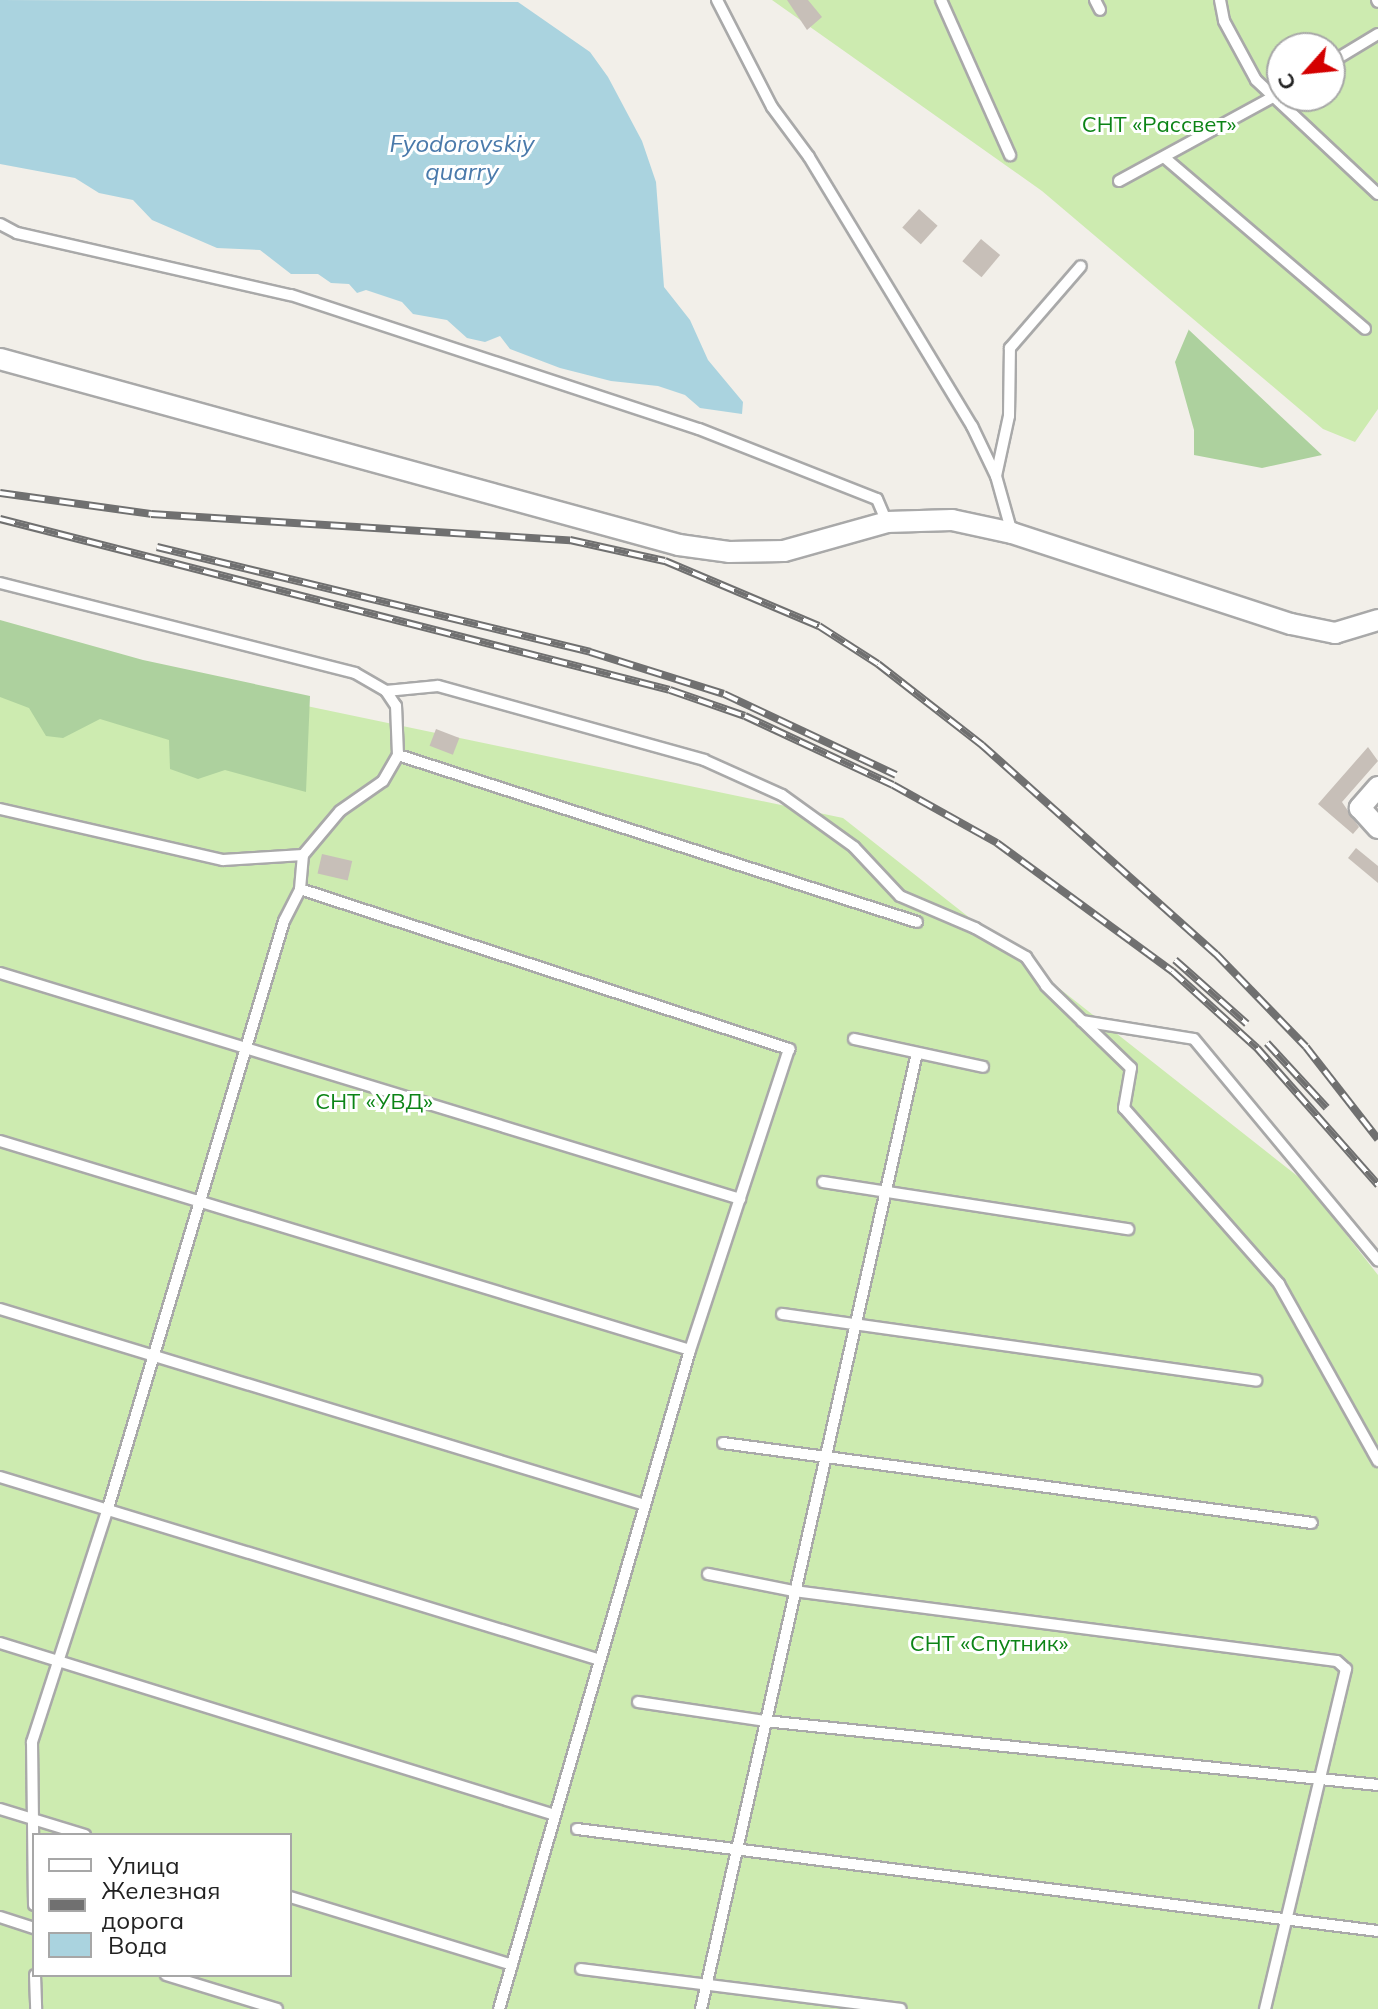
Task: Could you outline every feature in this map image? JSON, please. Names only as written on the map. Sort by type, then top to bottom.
[{"type":"street","points":[[0,359],[679,545],[729,552],[784,551],[887,522],[952,520],[1012,533],[1291,624],[1335,633],[1378,620]]},
{"type":"street","points":[[1378,787],[1360,808],[1378,828]]},
{"type":"lane","points":[[717,0],[772,107],[936,362],[996,476],[1012,533]]},
{"type":"lane","points":[[941,0],[1010,155]]},
{"type":"lane","points":[[1220,0],[1224,21],[1250,68],[1266,83]]},
{"type":"lane","points":[[1346,53],[1378,34]]},
{"type":"lane","points":[[1119,181],[1266,101]]},
{"type":"lane","points":[[1296,112],[1378,194]]},
{"type":"lane","points":[[1165,158],[1365,329]]},
{"type":"lane","points":[[0,224],[17,233],[291,295],[687,425],[877,499],[887,522]]},
{"type":"lane","points":[[996,476],[1009,416],[1010,348],[1081,266]]},
{"type":"lane","points":[[0,583],[355,673],[386,691],[396,706],[398,755],[383,781],[340,811],[303,855],[300,889],[284,921],[108,1508],[32,1742],[33,1833]]},
{"type":"lane","points":[[386,691],[438,686],[704,760],[782,795],[854,847],[900,896],[975,928],[1026,957],[1080,1021],[1131,1068],[1124,1108],[1279,1284],[1378,1461]]},
{"type":"lane","points":[[398,755],[917,922]]},
{"type":"lane","points":[[0,809],[223,860],[303,855]]},
{"type":"lane","points":[[300,889],[789,1049],[690,1350],[499,2009]]},
{"type":"lane","points":[[0,973],[247,1045],[740,1199]]},
{"type":"lane","points":[[1080,1021],[1194,1039],[1378,1261]]},
{"type":"lane","points":[[854,1039],[983,1067]]},
{"type":"lane","points":[[701,2009],[739,1852],[765,1721],[917,1053]]},
{"type":"lane","points":[[0,1141],[690,1350]]},
{"type":"lane","points":[[823,1182],[1128,1229]]},
{"type":"lane","points":[[0,1309],[153,1359],[645,1505]]},
{"type":"lane","points":[[782,1314],[855,1327],[1256,1381]]},
{"type":"lane","points":[[723,1443],[1312,1523]]},
{"type":"lane","points":[[0,1477],[600,1660]]},
{"type":"lane","points":[[708,1574],[794,1591],[1337,1661],[1346,1669],[1323,1779],[1265,2009]]},
{"type":"lane","points":[[0,1643],[555,1815]]},
{"type":"lane","points":[[638,1702],[765,1721],[1378,1785]]},
{"type":"lane","points":[[0,1809],[78,1833]]},
{"type":"lane","points":[[577,1829],[1378,1931]]},
{"type":"lane","points":[[292,1898],[512,1965]]},
{"type":"lane","points":[[0,1917],[32,1927]]},
{"type":"lane","points":[[581,1969],[901,2009]]},
{"type":"lane","points":[[35,1977],[36,2009]]},
{"type":"lane","points":[[173,1977],[277,2009]]},
{"type":"green space","name":"СНТ «Рассвет»","points":[[772,0],[1378,0],[1378,409],[1355,442],[1323,429],[1042,191]]},
{"type":"green space","points":[[1189,329],[1322,455],[1262,468],[1194,455],[1194,430],[1175,362]]},
{"type":"green space","points":[[0,620],[143,660],[310,696],[306,792],[225,770],[198,779],[170,769],[169,740],[100,719],[63,738],[46,736],[29,708],[0,697]]},
{"type":"green space","name":"СНТ «УВД»","points":[[0,642],[843,818],[1305,1182],[1378,1275],[1378,2009],[0,2009]]},
{"type":"water","name":"Fyodorovskiy quarry","points":[[0,0],[518,2],[590,52],[608,77],[642,141],[656,182],[664,287],[690,320],[708,360],[743,402],[742,414],[700,408],[685,395],[658,386],[611,381],[560,368],[510,349],[500,336],[485,342],[467,338],[447,320],[413,314],[402,302],[366,290],[357,293],[349,284],[331,283],[318,274],[291,274],[260,250],[217,248],[152,220],[133,200],[99,193],[75,178],[0,164]]},
{"type":"building","points":[[787,0],[808,0],[822,17],[807,30]]},
{"type":"building","points":[[919,209],[938,226],[921,244],[902,228]]},
{"type":"building","points":[[981,239],[1000,255],[982,277],[962,261]]},
{"type":"building","points":[[436,729],[459,738],[453,755],[430,746]]},
{"type":"building","points":[[1368,747],[1378,761],[1342,802],[1359,827],[1353,834],[1318,804]]},
{"type":"building","points":[[1356,848],[1378,866],[1378,883],[1348,858]]},
{"type":"building","points":[[322,854],[352,861],[348,880],[318,873]]},
{"type":"railway","points":[[0,493],[151,514],[570,540],[665,561],[819,626],[878,664],[982,745],[1216,954],[1306,1047],[1378,1139]]},
{"type":"railway","points":[[0,519],[670,690],[745,716],[893,785],[997,843],[1172,971],[1257,1048],[1378,1185]]},
{"type":"railway","points":[[157,547],[590,652],[724,694],[896,775]]},
{"type":"railway","points":[[1175,960],[1247,1024]]},
{"type":"railway","points":[[1267,1043],[1327,1108]]},
{"type":"park label","name":"СНТ «Спутник»","points":[[989,1644]]}]
